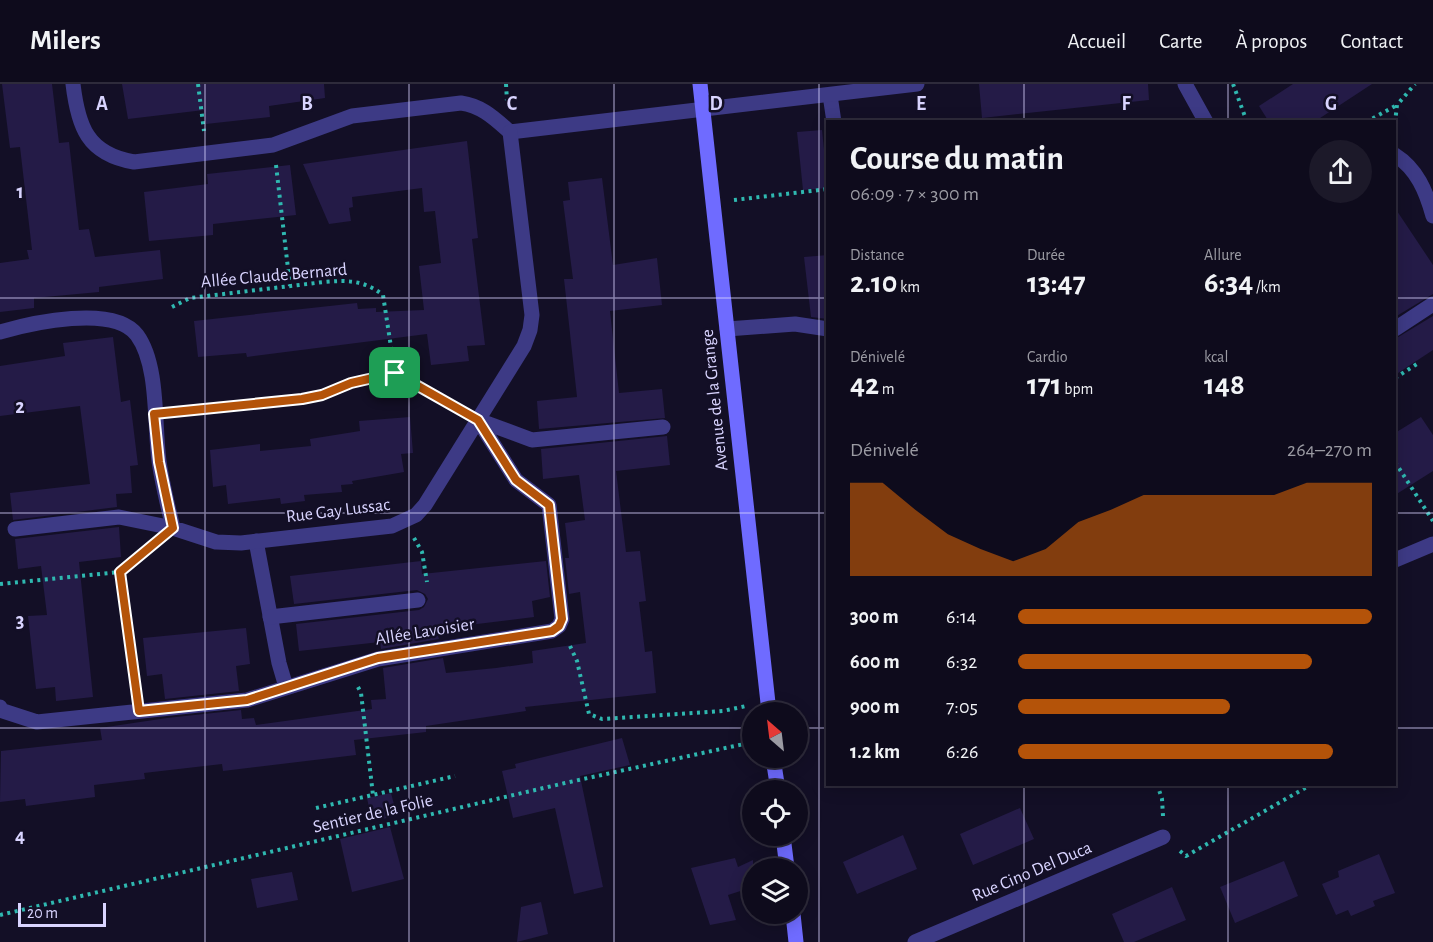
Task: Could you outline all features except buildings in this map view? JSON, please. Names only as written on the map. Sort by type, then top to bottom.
[{"type":"street","points":[[73,84],[76,111],[83,131],[91,143],[119,159],[134,162],[273,145],[352,116],[461,103],[474,105],[491,114],[510,132],[917,84]]},
{"type":"street","name":"Avenue de la Grange","points":[[700,84],[767,702]]},
{"type":"street","points":[[1185,84],[1205,114],[1206,120]]},
{"type":"street","points":[[830,95],[834,120]]},
{"type":"street","name":"Rue Gay Lussac","points":[[15,529],[118,517],[173,528],[216,543],[256,541],[392,526],[404,522],[425,505],[524,346],[530,330],[532,315],[510,132]]},
{"type":"street","points":[[1396,156],[1408,163],[1421,183],[1433,216]]},
{"type":"street","points":[[1396,328],[1433,304]]},
{"type":"street","points":[[0,333],[30,325],[102,318],[121,324],[136,333],[149,364],[159,462],[173,528]]},
{"type":"street","points":[[727,329],[795,324],[826,328]]},
{"type":"street","points":[[478,420],[532,440],[663,427]]},
{"type":"street","points":[[478,420],[516,480],[549,505],[562,619],[559,626]]},
{"type":"street","points":[[256,541],[286,687]]},
{"type":"street","points":[[1396,560],[1433,544]]},
{"type":"street","points":[[270,617],[418,600]]},
{"type":"street","name":"Allée Lavoisier","points":[[0,707],[0,710],[37,722],[247,700],[378,658],[552,631],[559,626]]},
{"type":"street","name":"Rue Cino Del Duca","points":[[915,942],[1163,837]]},
{"type":"street","points":[[794,924],[796,942]]},
{"type":"path","points":[[198,84],[206,153]]},
{"type":"path","points":[[1233,84],[1246,120]]},
{"type":"path","points":[[1370,120],[1397,105],[1416,84]]},
{"type":"path","points":[[1395,120],[1397,105]]},
{"type":"path","points":[[273,145],[290,286]]},
{"type":"path","points":[[713,202],[826,189]]},
{"type":"path","name":"Allée Claude Bernard","points":[[172,307],[190,298],[290,286],[345,280],[369,284],[383,295],[395,373]]},
{"type":"path","points":[[1396,377],[1417,364]]},
{"type":"path","points":[[154,414],[302,399],[322,395],[351,383],[395,373],[478,420]]},
{"type":"path","points":[[1396,464],[1433,520]]},
{"type":"path","points":[[0,584],[120,572],[173,528]]},
{"type":"path","points":[[120,572],[139,711]]},
{"type":"path","points":[[559,626],[577,661],[589,714],[602,719],[742,709]]},
{"type":"path","points":[[348,667],[361,693],[373,795]]},
{"type":"path","name":"Sentier de la Folie","points":[[0,915],[565,783],[742,744]]},
{"type":"path","points":[[316,808],[455,776]]},
{"type":"path","points":[[1158,786],[1162,799],[1163,837],[1186,856],[1308,786]]},
{"type":"route","points":[[395,373],[478,420],[516,480],[549,505],[562,619],[559,626],[552,631],[437,651],[378,658],[247,700],[139,711],[120,572],[173,528],[159,462],[154,414],[302,399],[322,395],[351,383],[395,373]]}]
